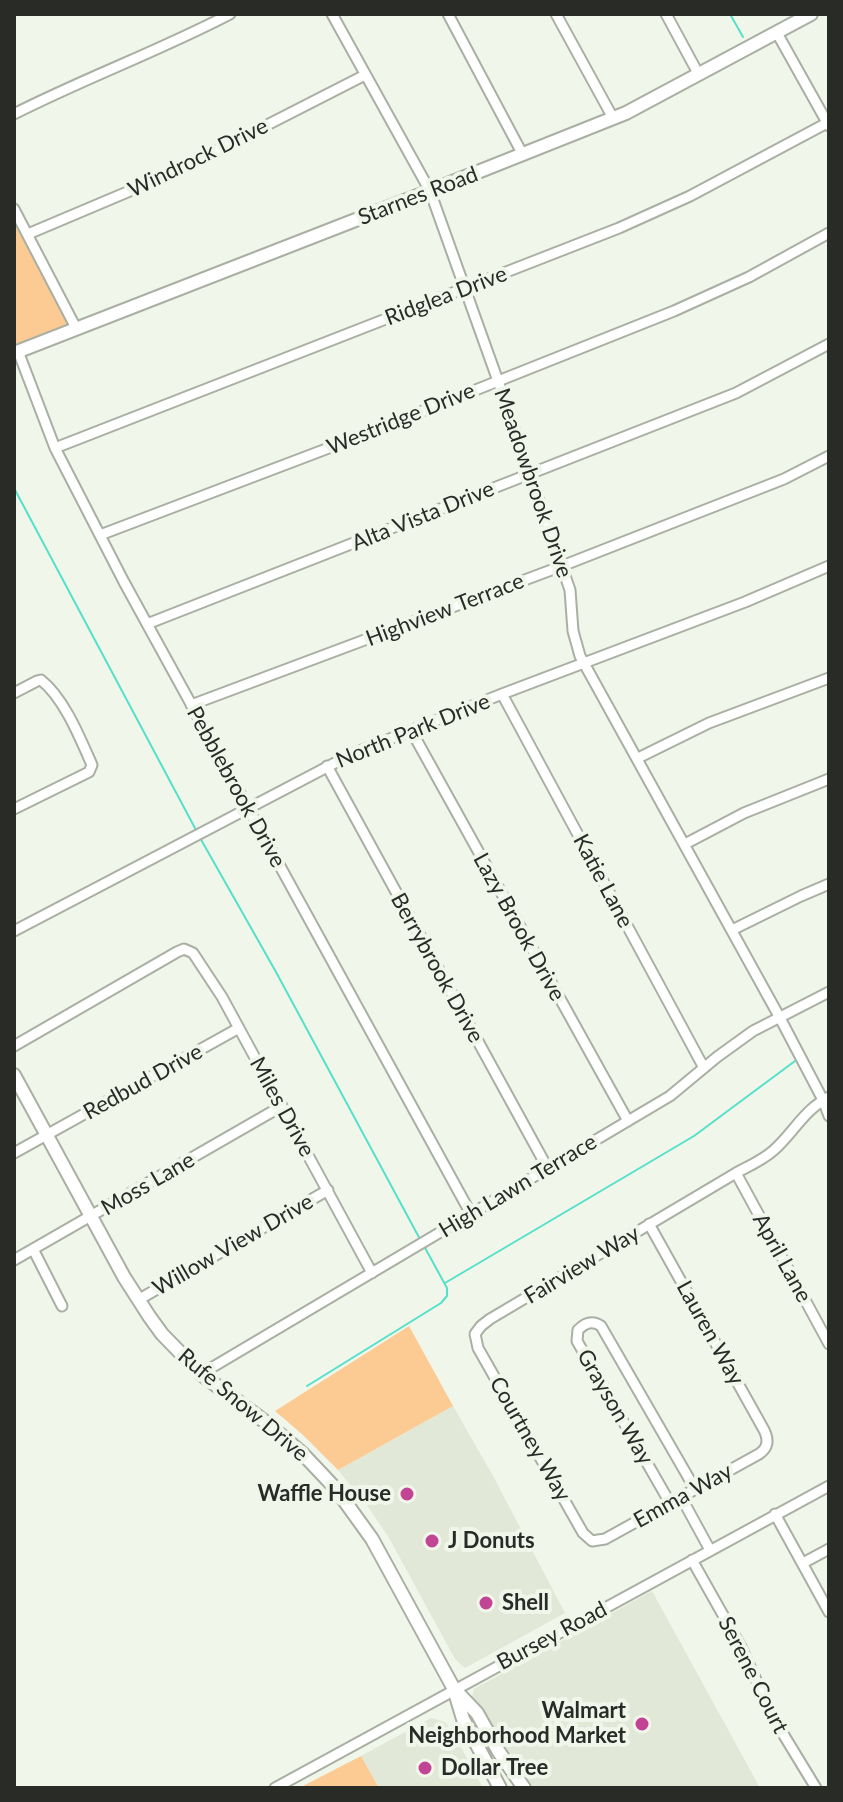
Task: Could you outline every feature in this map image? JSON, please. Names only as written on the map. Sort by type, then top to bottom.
[{"type":"main road","name":"Starnes Road","points":[[16,352],[613,118],[811,14]]},
{"type":"main road","name":"Rufe Snow Drive","points":[[14,1075],[90,1218],[138,1300],[162,1334],[201,1374],[294,1446],[336,1489],[372,1539],[454,1689],[463,1719],[500,1788]]},
{"type":"main road","name":"Rufe Snow Drive","points":[[454,1689],[477,1713],[524,1788]]},
{"type":"street","points":[[14,114],[230,14]]},
{"type":"street","name":"Meadowbrook Drive","points":[[332,14],[430,191],[570,590],[576,647],[826,1098],[829,1116]]},
{"type":"street","points":[[448,14],[523,155]]},
{"type":"street","points":[[556,14],[613,118]]},
{"type":"street","points":[[666,14],[699,75]]},
{"type":"street","points":[[777,33],[828,124]]},
{"type":"street","name":"Windrock Drive","points":[[28,234],[177,171],[365,75]]},
{"type":"street","name":"Ridglea Drive","points":[[55,448],[650,215],[828,124]]},
{"type":"street","points":[[14,209],[76,328]]},
{"type":"street","name":"Westridge Drive","points":[[100,535],[674,311],[749,277],[829,233]]},
{"type":"street","name":"Alta Vista Drive","points":[[147,624],[736,393],[829,344]]},
{"type":"street","name":"Pebblebrook Drive","points":[[16,352],[55,448],[100,535],[471,1214]]},
{"type":"street","name":"Highview Terrace","points":[[191,705],[562,566],[784,479],[829,456]]},
{"type":"street","name":"North Park Drive","points":[[14,931],[352,754],[745,602],[829,566]]},
{"type":"street","points":[[638,758],[709,723],[829,678]]},
{"type":"street","points":[[14,693],[37,681],[46,683],[77,731],[92,765],[89,772],[14,809]]},
{"type":"street","name":"Katie Lane","points":[[502,694],[704,1068]]},
{"type":"street","name":"Lazy Brook Drive","points":[[412,732],[628,1121]]},
{"type":"street","name":"Berrybrook Drive","points":[[327,766],[548,1169]]},
{"type":"street","points":[[685,844],[744,813],[829,779]]},
{"type":"street","points":[[732,930],[829,884]]},
{"type":"street","name":"Miles Drive","points":[[14,1046],[184,949],[193,953],[239,1028],[372,1273]]},
{"type":"street","name":"High Lawn Terrace","points":[[201,1374],[670,1096],[753,1031],[829,992]]},
{"type":"street","name":"Redbud Drive","points":[[14,1153],[239,1028]]},
{"type":"street","name":"Fairview Way","points":[[475,1334],[490,1319],[765,1157],[826,1098]]},
{"type":"street","name":"Moss Lane","points":[[14,1260],[282,1106]]},
{"type":"street","name":"April Lane","points":[[736,1173],[829,1344]]},
{"type":"street","name":"Willow View Drive","points":[[138,1300],[328,1190]]},
{"type":"street","name":"Lauren Way","points":[[649,1224],[764,1430],[767,1443]]},
{"type":"street","points":[[33,1249],[62,1306]]},
{"type":"street","name":"Grayson Way","points":[[670,1503],[577,1341],[578,1330],[583,1324],[594,1322],[601,1326],[695,1489]]},
{"type":"street","name":"Courtney Way","points":[[475,1334],[478,1348],[583,1533],[592,1541]]},
{"type":"street","name":"Emma Way","points":[[592,1541],[605,1539],[759,1454],[767,1443]]},
{"type":"street","name":"Bursey Road","points":[[275,1788],[829,1486]]},
{"type":"street","points":[[681,1497],[710,1550]]},
{"type":"street","points":[[775,1514],[829,1612]]},
{"type":"street","points":[[803,1563],[829,1549]]},
{"type":"street","name":"Serene Court","points":[[692,1560],[741,1647],[774,1719],[816,1788]]},
{"type":"shaded area","points":[[14,223],[69,323],[14,346]]},
{"type":"shaded area","points":[[409,1326],[453,1406],[338,1470],[275,1411]]},
{"type":"shaded area","points":[[453,1406],[565,1613],[465,1668],[455,1659],[389,1538],[338,1470]]},
{"type":"shaded area","points":[[652,1591],[760,1788],[528,1788],[477,1707],[472,1697],[474,1689]]},
{"type":"shaded area","points":[[431,1718],[445,1722],[454,1734],[483,1788],[379,1788],[361,1756]]},
{"type":"shaded area","points":[[361,1756],[379,1788],[299,1788]]},
{"type":"waterway","points":[[730,14],[743,37]]},
{"type":"waterway","points":[[14,488],[196,830]]},
{"type":"waterway","points":[[199,836],[421,1241]]},
{"type":"waterway","points":[[445,1283],[694,1136],[795,1061]]},
{"type":"waterway","points":[[307,1386],[441,1303],[447,1296],[447,1288],[424,1246]]},
{"type":"place","name":"Waffle House","points":[[407,1494]]},
{"type":"place","name":"J Donuts","points":[[432,1541]]},
{"type":"place","name":"Shell","points":[[486,1603]]},
{"type":"place","name":"Walmart Neighborhood Market","points":[[642,1724]]},
{"type":"place","name":"Dollar Tree","points":[[425,1768]]}]
